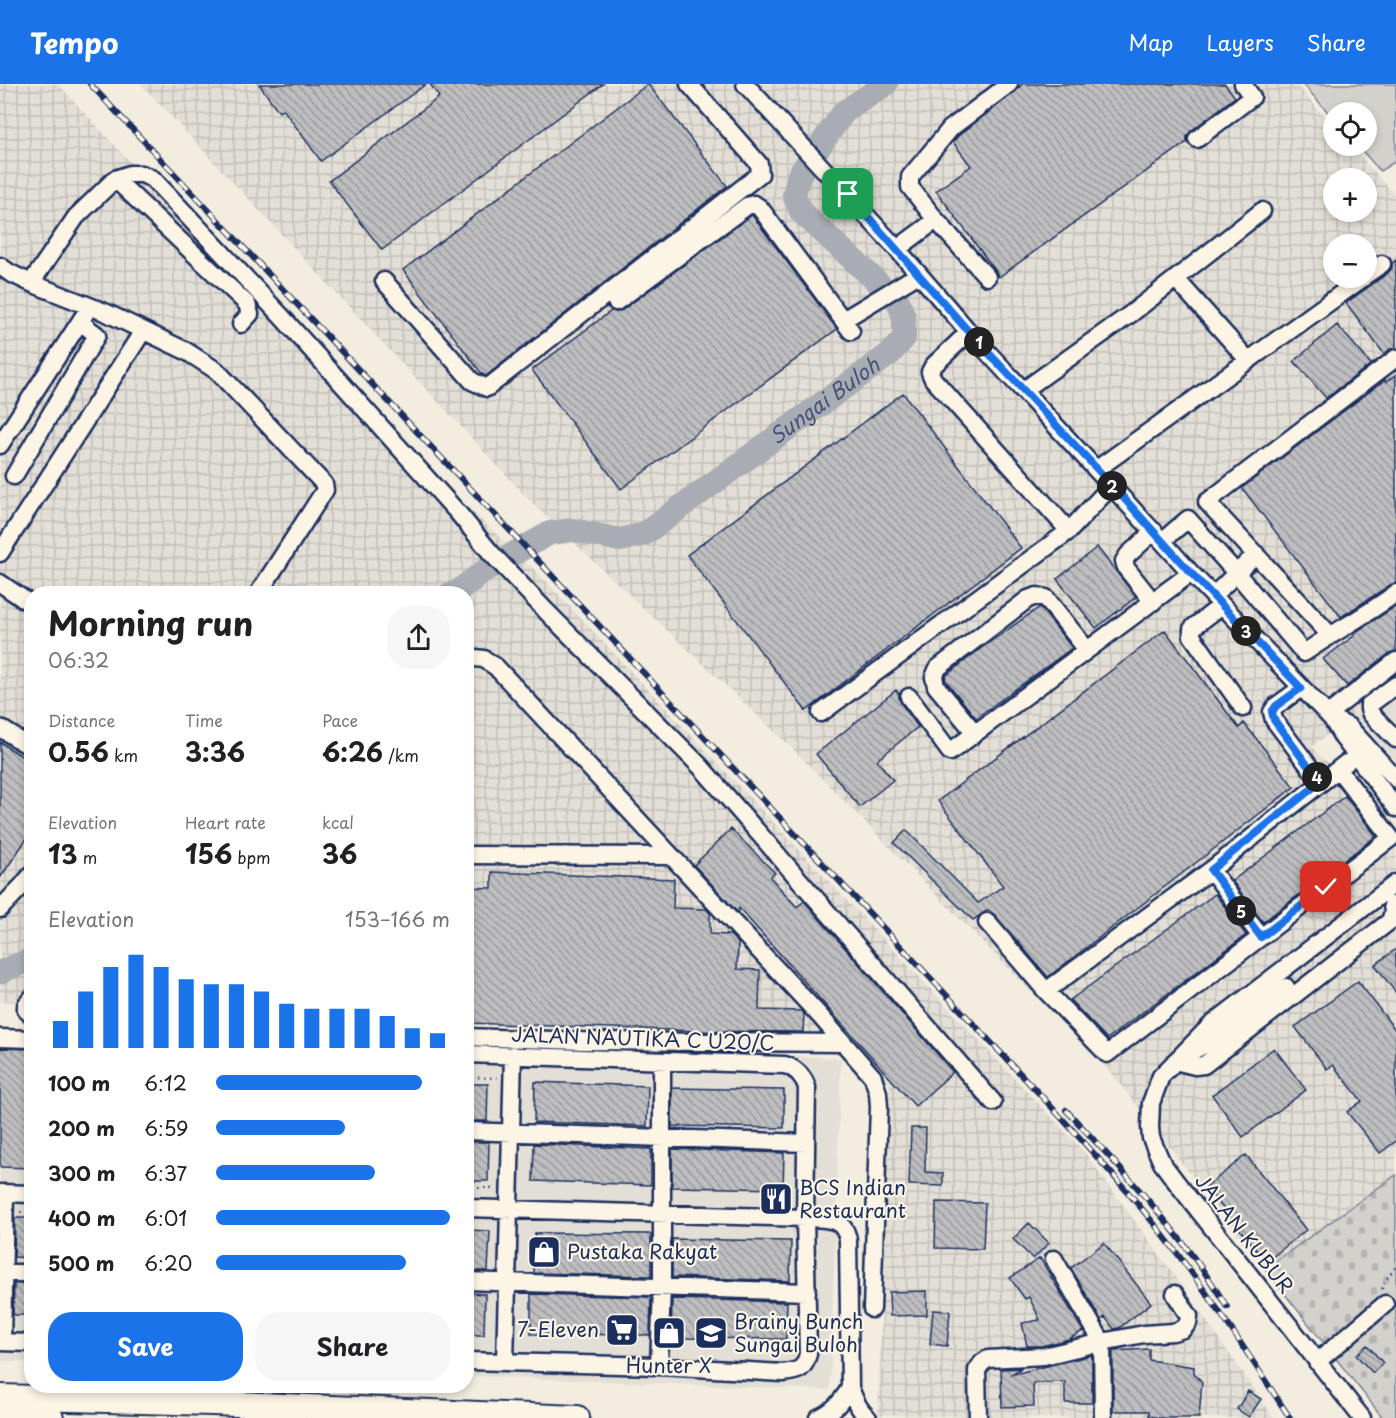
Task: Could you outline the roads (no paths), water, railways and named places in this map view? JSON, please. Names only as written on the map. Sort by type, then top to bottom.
[{"type":"highway","points":[[0,1397],[212,1402],[577,1418]]},
{"type":"highway","points":[[0,1416],[51,1418]]},
{"type":"street","points":[[384,281],[472,381],[488,388],[760,174],[759,164],[689,84]]},
{"type":"street","points":[[746,84],[848,194],[969,332],[1191,573],[1301,688],[1330,716],[1348,727],[1396,779]]},
{"type":"street","points":[[987,278],[910,188],[910,177],[951,128],[1009,84]]},
{"type":"street","points":[[1197,139],[1252,97],[1243,84]]},
{"type":"street","points":[[31,283],[76,217],[115,179],[130,174],[142,174],[153,179],[282,317],[459,514],[491,553],[701,767],[993,1102]]},
{"type":"street","points":[[115,179],[248,304],[250,315],[241,324]]},
{"type":"street","points":[[616,302],[747,206],[754,204],[760,208],[847,325],[879,297],[919,274]]},
{"type":"street","points":[[1024,390],[1132,313],[1263,211]]},
{"type":"street","points":[[897,249],[936,220]]},
{"type":"street","points":[[1377,268],[1383,264]]},
{"type":"street","points":[[0,267],[31,283],[90,306],[186,351],[218,371],[324,484],[325,490],[263,586]]},
{"type":"street","points":[[1176,279],[1248,360]]},
{"type":"street","points":[[1097,469],[1348,288]]},
{"type":"street","points":[[0,445],[90,306]]},
{"type":"street","points":[[14,476],[97,335],[80,322]]},
{"type":"street","points":[[0,553],[143,331]]},
{"type":"street","points":[[969,332],[933,366],[930,372],[933,379],[1069,531]]},
{"type":"street","points":[[1153,602],[1126,568],[1124,561],[1128,555],[1188,519],[1207,502],[1396,358]]},
{"type":"street","points":[[821,713],[1069,531],[1112,485]]},
{"type":"street","points":[[1207,502],[1330,635]]},
{"type":"street","points":[[1188,519],[1304,653]]},
{"type":"street","points":[[1244,708],[1192,636],[1192,629],[1256,554]]},
{"type":"street","points":[[909,697],[950,752],[1191,573]]},
{"type":"street","points":[[0,583],[24,600]]},
{"type":"street","points":[[1284,670],[1330,635],[1396,593]]},
{"type":"street","points":[[975,734],[936,686],[934,677],[938,668],[1028,599],[1037,596],[1046,598],[1087,650]]},
{"type":"street","points":[[474,658],[484,659],[496,668],[820,1016],[873,1077],[879,1107],[872,1309]]},
{"type":"street","points":[[1330,716],[1396,662]]},
{"type":"street","points":[[1396,685],[1369,705],[1371,714],[1396,739]]},
{"type":"street","points":[[1301,688],[1276,706],[1272,712],[1274,720],[1320,782]]},
{"type":"street","points":[[1330,716],[1355,755],[1396,808]]},
{"type":"street","points":[[0,728],[24,743]]},
{"type":"street","points":[[1046,991],[1211,870],[1355,755]]},
{"type":"street","points":[[987,922],[1046,991],[1107,1054],[1391,838],[1338,769]]},
{"type":"street","points":[[474,855],[670,856]]},
{"type":"street","points":[[1211,870],[1261,937]]},
{"type":"street","name":"JALAN KUBUR","points":[[1362,1418],[1162,1163],[1151,1138],[1151,1103],[1161,1076],[1212,1024],[1396,883]]},
{"type":"street","points":[[0,909],[24,884]]},
{"type":"street","points":[[1175,1061],[1220,1037],[1394,904]]},
{"type":"street","points":[[474,1037],[582,1041],[844,1043]]},
{"type":"street","points":[[0,1038],[24,1039]]},
{"type":"street","name":"JALAN NAUTIKA C U20/C","points":[[474,1054],[785,1065],[800,1074],[807,1087],[806,1143]]},
{"type":"street","points":[[506,1362],[513,1055]]},
{"type":"street","points":[[659,1366],[662,1287],[662,1061]]},
{"type":"street","points":[[474,1131],[806,1143],[808,1354],[806,1363],[801,1369],[783,1373],[659,1366],[474,1361]]},
{"type":"street","points":[[24,1194],[3,1193],[1,1342],[24,1343]]},
{"type":"street","points":[[474,1208],[829,1219],[842,1225],[848,1240],[850,1388],[856,1402],[868,1418]]},
{"type":"street","points":[[1054,1259],[1102,1342],[1103,1418]]},
{"type":"street","points":[[2,1273],[24,1273]]},
{"type":"street","points":[[474,1281],[807,1292]]},
{"type":"street","points":[[978,1418],[977,1370],[988,1359],[1044,1356],[1102,1342],[1183,1329],[1188,1323],[1189,1316],[1175,1294]]},
{"type":"street","points":[[1317,1362],[1385,1304]]},
{"type":"street","points":[[818,1418],[833,1410],[850,1388]]},
{"type":"street","points":[[138,1401],[153,1393]]},
{"type":"street","points":[[197,1393],[212,1402]]},
{"type":"waterway","name":"Sungai Buloh","points":[[465,586],[490,567],[550,533],[573,530],[620,540],[644,534],[891,353],[904,338],[904,317],[898,301],[801,212],[794,195],[799,175],[844,112],[886,84]]},
{"type":"waterway","name":"Sungai Buloh","points":[[0,972],[24,962]]},
{"type":"railway","points":[[90,84],[1104,1165],[1146,1213],[1194,1276],[1290,1418]]},
{"type":"railway","points":[[1066,1110],[1131,1180],[1172,1229],[1227,1307]]},
{"type":"place","name":"BCS Indian Restaurant","points":[[776,1199]]},
{"type":"place","name":"Pustaka Rakyat","points":[[544,1252]]},
{"type":"place","name":"7-Eleven","points":[[622,1330]]},
{"type":"place","name":"Hunter X","points":[[669,1333]]},
{"type":"place","name":"Brainy Bunch Sungai Buloh","points":[[711,1333]]}]
